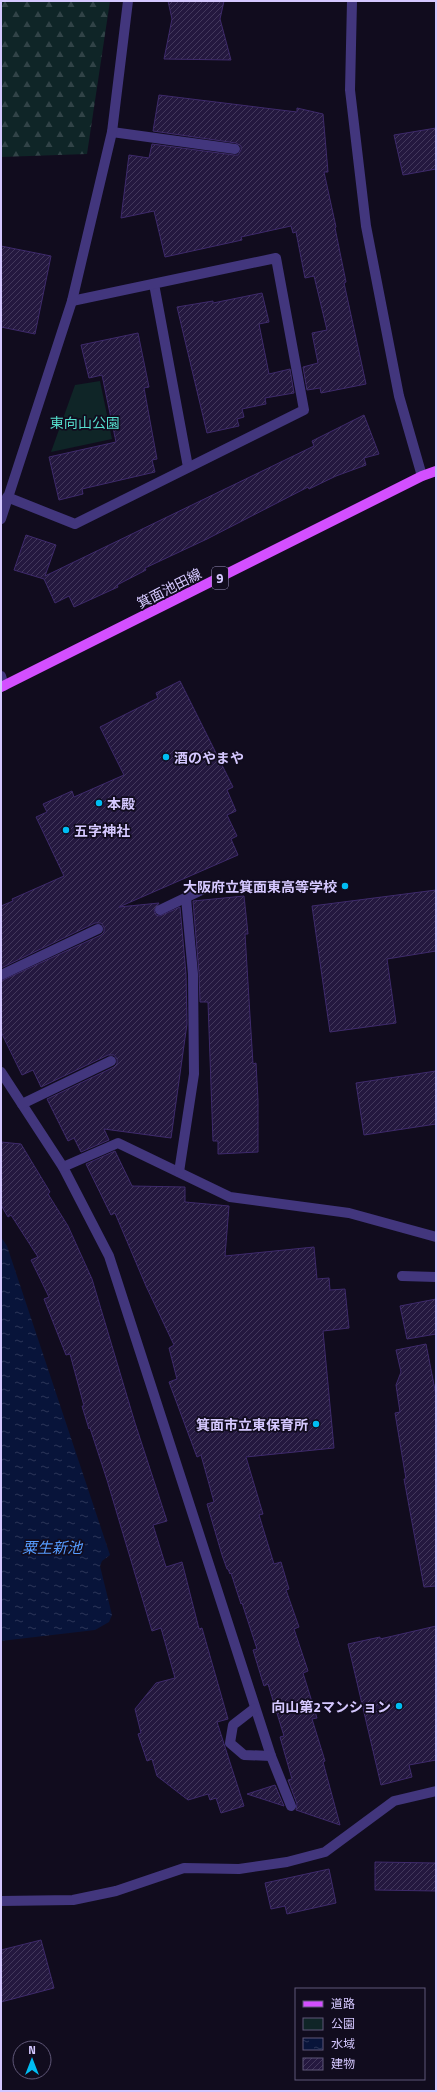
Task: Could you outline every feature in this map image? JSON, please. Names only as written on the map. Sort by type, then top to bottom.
[{"type":"main road","name":"箕面池田線","points":[[2,683],[422,476],[436,471]]},
{"type":"street","points":[[1,518],[72,300],[112,132],[128,1]]},
{"type":"street","points":[[352,1],[350,90],[366,226],[399,396],[422,476]]},
{"type":"street","points":[[112,132],[235,150]]},
{"type":"street","points":[[7,497],[75,524],[304,410],[276,258],[72,300]]},
{"type":"street","points":[[154,284],[188,467]]},
{"type":"street","points":[[160,910],[210,886]]},
{"type":"street","points":[[180,1172],[194,1074],[193,974],[186,898]]},
{"type":"street","points":[[1,975],[98,929]]},
{"type":"street","points":[[22,1104],[110,1061]]},
{"type":"street","points":[[1,1072],[64,1167],[108,1256],[255,1708],[271,1756],[291,1806]]},
{"type":"street","points":[[64,1167],[118,1143],[230,1197],[349,1213],[436,1237]]},
{"type":"street","points":[[402,1276],[436,1276]]},
{"type":"street","points":[[255,1708],[233,1725],[230,1743],[244,1755],[271,1756]]},
{"type":"street","points":[[1,1901],[73,1900],[116,1891],[184,1868],[239,1869],[287,1862],[325,1852],[394,1801],[436,1791]]},
{"type":"green space","points":[[1,1],[110,1],[87,154],[1,157]]},
{"type":"green space","name":"東向山公園","points":[[100,381],[112,439],[51,452],[75,385]]},
{"type":"water","name":"粟生新池","points":[[1,1237],[7,1246],[110,1555],[102,1561],[100,1566],[112,1615],[109,1622],[95,1630],[1,1641]]},
{"type":"building","points":[[168,1],[224,1],[220,19],[231,60],[164,59],[172,19]]},
{"type":"building","points":[[159,95],[297,112],[297,108],[323,114],[328,172],[324,172],[346,282],[344,283],[366,384],[321,393],[320,388],[307,390],[303,367],[318,363],[312,333],[327,330],[314,276],[305,278],[296,232],[293,233],[291,226],[241,237],[242,240],[165,257],[154,211],[121,218],[129,155],[149,158],[152,144],[234,155],[238,155],[241,150],[241,146],[236,143],[153,131]]},
{"type":"building","points":[[436,128],[436,169],[403,175],[394,135]]},
{"type":"building","points":[[1,246],[51,256],[35,334],[1,327]]},
{"type":"building","points":[[262,293],[269,322],[259,324],[269,374],[290,369],[294,393],[265,398],[266,404],[242,409],[244,417],[237,419],[239,426],[207,433],[177,307],[213,301],[213,303]]},
{"type":"building","points":[[138,333],[149,387],[144,388],[157,459],[152,460],[155,472],[82,489],[83,494],[59,500],[49,457],[116,442],[102,375],[89,378],[81,345]]},
{"type":"building","points":[[364,415],[379,454],[364,458],[366,465],[336,476],[309,489],[308,487],[207,539],[145,568],[146,570],[117,585],[118,587],[74,607],[69,596],[55,603],[44,579],[14,570],[26,535],[56,545],[45,576],[314,446],[312,441]]},
{"type":"building","points":[[180,681],[233,787],[227,790],[236,811],[227,815],[237,836],[231,839],[238,855],[119,907],[159,903],[154,910],[156,915],[160,916],[180,907],[186,974],[187,1024],[171,1138],[104,1129],[109,1140],[81,1152],[74,1138],[68,1141],[47,1099],[114,1067],[117,1064],[117,1059],[114,1055],[108,1055],[41,1087],[33,1070],[22,1075],[1,1032],[1,981],[101,935],[104,932],[104,927],[101,923],[95,923],[1,968],[1,906],[13,901],[12,899],[64,876],[36,817],[47,812],[43,804],[72,791],[74,797],[124,775],[100,727],[158,698],[156,693]]},
{"type":"building","points":[[436,890],[436,951],[387,959],[396,1023],[330,1032],[312,906]]},
{"type":"building","points":[[244,896],[248,934],[245,934],[253,1064],[256,1063],[258,1152],[218,1154],[218,1141],[213,1141],[208,1002],[200,1002],[193,901]]},
{"type":"building","points":[[436,1071],[436,1124],[364,1135],[356,1083]]},
{"type":"building","points":[[1,1142],[21,1144],[50,1192],[48,1194],[68,1226],[92,1279],[135,1423],[167,1521],[153,1525],[166,1567],[182,1562],[199,1629],[202,1628],[228,1719],[217,1722],[244,1806],[221,1813],[216,1798],[210,1800],[208,1794],[188,1800],[157,1776],[152,1759],[147,1761],[138,1734],[141,1733],[135,1709],[156,1683],[175,1678],[161,1628],[152,1631],[107,1480],[82,1406],[84,1406],[70,1354],[66,1355],[44,1299],[49,1297],[31,1260],[38,1257],[11,1215],[8,1217],[1,1205]]},
{"type":"building","points":[[115,1151],[132,1186],[185,1187],[185,1202],[229,1206],[225,1256],[314,1247],[317,1279],[329,1278],[330,1290],[345,1289],[349,1328],[323,1331],[334,1448],[246,1457],[263,1514],[259,1515],[274,1564],[281,1562],[289,1589],[286,1590],[299,1627],[294,1629],[308,1671],[303,1673],[317,1718],[312,1719],[325,1761],[323,1762],[340,1825],[296,1810],[297,1804],[288,1780],[292,1779],[280,1737],[284,1736],[268,1684],[264,1686],[253,1650],[257,1649],[242,1603],[241,1604],[231,1573],[230,1574],[227,1569],[222,1555],[207,1504],[214,1502],[201,1455],[197,1457],[169,1382],[177,1379],[169,1348],[174,1345],[146,1286],[115,1213],[111,1215],[86,1164]]},
{"type":"building","points":[[436,1299],[436,1334],[407,1339],[400,1306]]},
{"type":"building","points":[[426,1344],[436,1395],[436,1586],[424,1587],[404,1479],[406,1479],[395,1413],[400,1412],[396,1385],[401,1372],[396,1350]]},
{"type":"building","name":"向山第2マンション","points":[[436,1626],[436,1760],[409,1765],[412,1777],[381,1785],[348,1644],[380,1637],[380,1639]]},
{"type":"building","points":[[275,1785],[284,1806],[247,1794]]},
{"type":"building","points":[[375,1862],[436,1863],[436,1891],[375,1890]]},
{"type":"building","points":[[329,1869],[336,1903],[287,1914],[285,1906],[271,1909],[265,1883]]},
{"type":"building","points":[[41,1940],[54,1988],[1,2002],[1,1950]]},
{"type":"place","name":"酒のやまや","points":[[166,757]]},
{"type":"place","name":"本殿","points":[[99,803]]},
{"type":"place","name":"五字神社","points":[[66,830]]},
{"type":"place","name":"大阪府立箕面東高等学校","points":[[345,886]]},
{"type":"place","name":"箕面市立東保育所","points":[[316,1424]]},
{"type":"place","name":"向山第2マンション","points":[[399,1706]]}]
